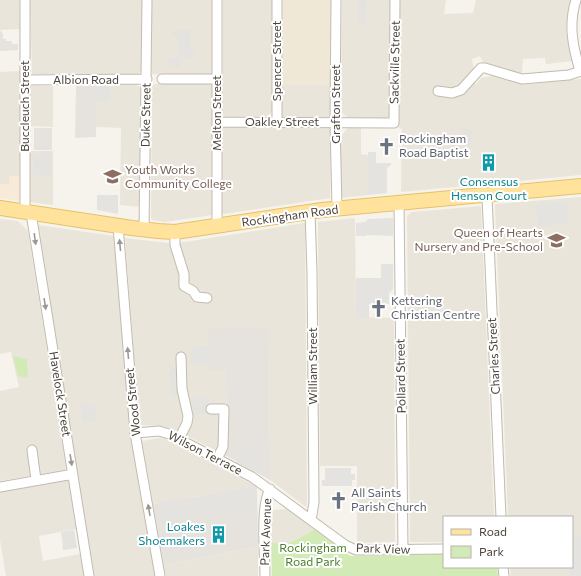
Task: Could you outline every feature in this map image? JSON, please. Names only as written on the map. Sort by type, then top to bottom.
[{"type":"main road","name":"Rockingham Road","points":[[0,208],[144,230],[175,232],[337,208],[487,196],[581,186]]},
{"type":"street","name":"Buccleuch Street","points":[[25,0],[28,212]]},
{"type":"street","name":"Duke Street","points":[[144,230],[147,0]]},
{"type":"street","name":"Melton Street","points":[[217,0],[217,226]]},
{"type":"street","name":"Spencer Street","points":[[277,0],[277,122]]},
{"type":"street","name":"Grafton Street","points":[[336,0],[335,122],[337,208]]},
{"type":"street","name":"Sackville Street","points":[[394,123],[395,0]]},
{"type":"street","points":[[438,91],[452,93],[461,90],[481,68],[526,79],[569,75],[580,71],[574,48],[571,26],[576,0]]},
{"type":"street","name":"Albion Road","points":[[25,80],[147,79]]},
{"type":"street","points":[[162,79],[217,79]]},
{"type":"street","name":"Oakley Street","points":[[217,122],[394,123]]},
{"type":"street","name":"Charles Street","points":[[487,196],[501,516]]},
{"type":"street","name":"Pollard Street","points":[[400,202],[403,550]]},
{"type":"street","name":"Havelock Street","points":[[28,212],[74,477],[89,576]]},
{"type":"street","name":"William Street","points":[[310,212],[314,502],[310,519]]},
{"type":"street","name":"Wood Street","points":[[118,226],[135,433],[160,576]]},
{"type":"street","points":[[175,232],[175,245],[184,274],[184,286],[193,291],[197,297],[208,298]]},
{"type":"street","points":[[179,439],[188,416],[182,389],[180,357]]},
{"type":"street","points":[[211,409],[224,408],[223,447],[217,459]]},
{"type":"street","name":"Wilson Terrace","points":[[135,433],[164,432],[252,477],[270,489]]},
{"type":"street","points":[[32,450],[36,480]]},
{"type":"street","points":[[0,487],[68,475],[74,477]]},
{"type":"street","name":"Park View","points":[[270,489],[345,545],[356,550],[443,550]]},
{"type":"street","name":"Park Avenue","points":[[265,576],[264,510],[265,498],[270,489]]},
{"type":"shaded area","points":[[0,0],[19,0],[20,29],[0,30]]},
{"type":"shaded area","points":[[30,0],[142,0],[142,71],[138,74],[32,74]]},
{"type":"shaded area","points":[[152,0],[213,0],[213,74],[152,74]]},
{"type":"shaded area","points":[[223,0],[272,0],[272,112],[268,116],[226,117],[223,115]]},
{"type":"shaded area","points":[[283,0],[331,0],[330,85],[282,85]]},
{"type":"shaded area","points":[[342,0],[390,0],[389,118],[347,117],[341,112]]},
{"type":"shaded area","points":[[359,0],[367,0],[366,24],[358,24]]},
{"type":"shaded area","points":[[400,0],[446,0],[444,14],[473,13],[476,0],[571,0],[566,32],[572,61],[546,64],[545,58],[523,59],[522,74],[488,66],[484,64],[480,56],[472,59],[474,70],[469,78],[476,84],[481,78],[492,76],[530,84],[581,79],[581,175],[401,192],[402,129],[399,128]]},
{"type":"shaded area","points":[[0,30],[3,34],[3,39],[6,39],[6,41],[12,41],[12,44],[18,44],[18,50],[0,51]]},
{"type":"shaded area","points":[[172,30],[191,30],[191,50],[196,50],[196,58],[183,58],[180,67],[168,67],[168,58],[174,58],[179,53],[178,37],[172,37]]},
{"type":"shaded area","points":[[20,71],[20,176],[9,176],[9,184],[0,184],[0,72]]},
{"type":"shaded area","points":[[79,84],[96,84],[96,137],[75,138],[76,86]]},
{"type":"shaded area","points":[[96,84],[136,85],[142,88],[140,207],[120,205],[121,128],[96,127]]},
{"type":"shaded area","points":[[154,84],[213,84],[212,215],[165,222],[152,220],[151,218],[152,86]]},
{"type":"shaded area","points":[[96,85],[109,85],[109,102],[96,102]]},
{"type":"shaded area","points":[[282,85],[330,85],[331,117],[282,117]]},
{"type":"shaded area","points":[[31,86],[53,86],[53,127],[31,126]]},
{"type":"shaded area","points":[[222,126],[331,128],[330,198],[224,214],[222,212]]},
{"type":"shaded area","points":[[34,128],[52,128],[52,150],[34,150]]},
{"type":"shaded area","points":[[348,128],[361,128],[361,154],[368,155],[368,195],[340,198],[341,136]]},
{"type":"shaded area","points":[[461,128],[472,130],[471,145],[460,145]]},
{"type":"shaded area","points":[[30,151],[53,151],[53,205],[30,202]]},
{"type":"shaded area","points":[[41,151],[52,151],[52,175],[33,175],[33,155],[41,155]]},
{"type":"shaded area","points":[[368,152],[376,152],[376,163],[391,163],[391,165],[387,168],[387,193],[368,195]]},
{"type":"shaded area","points":[[9,176],[20,176],[20,201],[0,198],[0,184],[9,184]]},
{"type":"shaded area","points":[[97,195],[118,195],[118,214],[97,210]]},
{"type":"shaded area","points":[[581,197],[581,576],[511,576],[510,568],[573,568],[573,516],[508,516],[496,204]]},
{"type":"shaded area","points":[[567,201],[569,223],[538,227],[535,204]]},
{"type":"shaded area","points":[[481,206],[494,516],[443,516],[443,542],[410,542],[407,216],[412,212]]},
{"type":"shaded area","points":[[355,218],[356,317],[394,318],[395,542],[357,543],[357,466],[320,466],[318,222]]},
{"type":"shaded area","points":[[393,218],[393,236],[356,236],[356,223],[365,222],[368,219]]},
{"type":"shaded area","points":[[0,219],[18,221],[28,231],[66,468],[65,470],[0,481],[0,391],[19,387],[11,352],[0,354]]},
{"type":"shaded area","points":[[305,223],[306,507],[270,480],[269,327],[226,370],[227,448],[225,455],[171,428],[141,425],[139,423],[125,238],[168,243],[185,242]]},
{"type":"shaded area","points":[[38,225],[114,236],[130,425],[156,576],[94,576],[69,429]]},
{"type":"shaded area","points":[[381,264],[393,264],[393,289],[389,293],[389,304],[369,304],[369,318],[356,318],[356,278],[381,278]]},
{"type":"shaded area","points":[[269,327],[270,480],[225,455],[227,448],[226,370],[209,370],[208,328]]},
{"type":"shaded area","points":[[209,346],[209,365],[191,365],[191,347]]},
{"type":"shaded area","points":[[170,367],[177,367],[180,396],[170,396]]},
{"type":"shaded area","points":[[192,397],[210,397],[210,414],[193,415]]},
{"type":"shaded area","points":[[80,403],[95,405],[97,423],[83,422]]},
{"type":"shaded area","points":[[159,438],[165,439],[256,486],[153,504],[142,441]]},
{"type":"shaded area","points":[[236,452],[257,452],[257,462],[263,462],[263,475],[236,462]]},
{"type":"shaded area","points":[[325,468],[351,468],[351,474],[355,474],[355,480],[352,480],[352,486],[322,486],[322,480],[325,480]]},
{"type":"shaded area","points":[[65,479],[69,481],[76,529],[39,536],[43,561],[80,554],[84,576],[6,576],[0,540],[0,491]]},
{"type":"shaded area","points":[[256,486],[258,546],[164,565],[153,504]]},
{"type":"shaded area","points":[[256,486],[257,504],[239,505],[240,507],[227,509],[226,505],[202,510],[202,513],[171,519],[170,517],[163,517],[161,507],[163,502],[179,499],[180,505],[217,498],[217,493]]},
{"type":"shaded area","points":[[288,509],[314,529],[285,545],[271,542],[271,512],[274,510]]},
{"type":"shaded area","points":[[74,530],[77,548],[63,550],[61,532]]},
{"type":"shaded area","points":[[581,536],[581,576],[570,576],[569,568],[573,568],[573,537]]},
{"type":"shaded area","points":[[258,546],[258,576],[166,576],[164,565]]},
{"type":"green space","points":[[13,356],[27,359],[28,378],[18,376]]},
{"type":"green space","name":"Rockingham Road Park","points":[[314,529],[350,556],[443,554],[443,568],[497,568],[498,576],[272,576],[271,542],[285,545]]},
{"type":"place","name":"Rockingham Road Baptist","points":[[386,146]]},
{"type":"place","name":"Consensus Henson Court","points":[[489,163]]},
{"type":"place","name":"Youth Works Community College","points":[[112,177]]},
{"type":"place","name":"Queen of Hearts Nursery and Pre-School","points":[[556,240]]},
{"type":"place","name":"Kettering Christian Centre","points":[[378,308]]},
{"type":"place","name":"All Saints Parish Church","points":[[338,500]]},
{"type":"place","name":"Loakes Shoemakers","points":[[218,534]]}]
